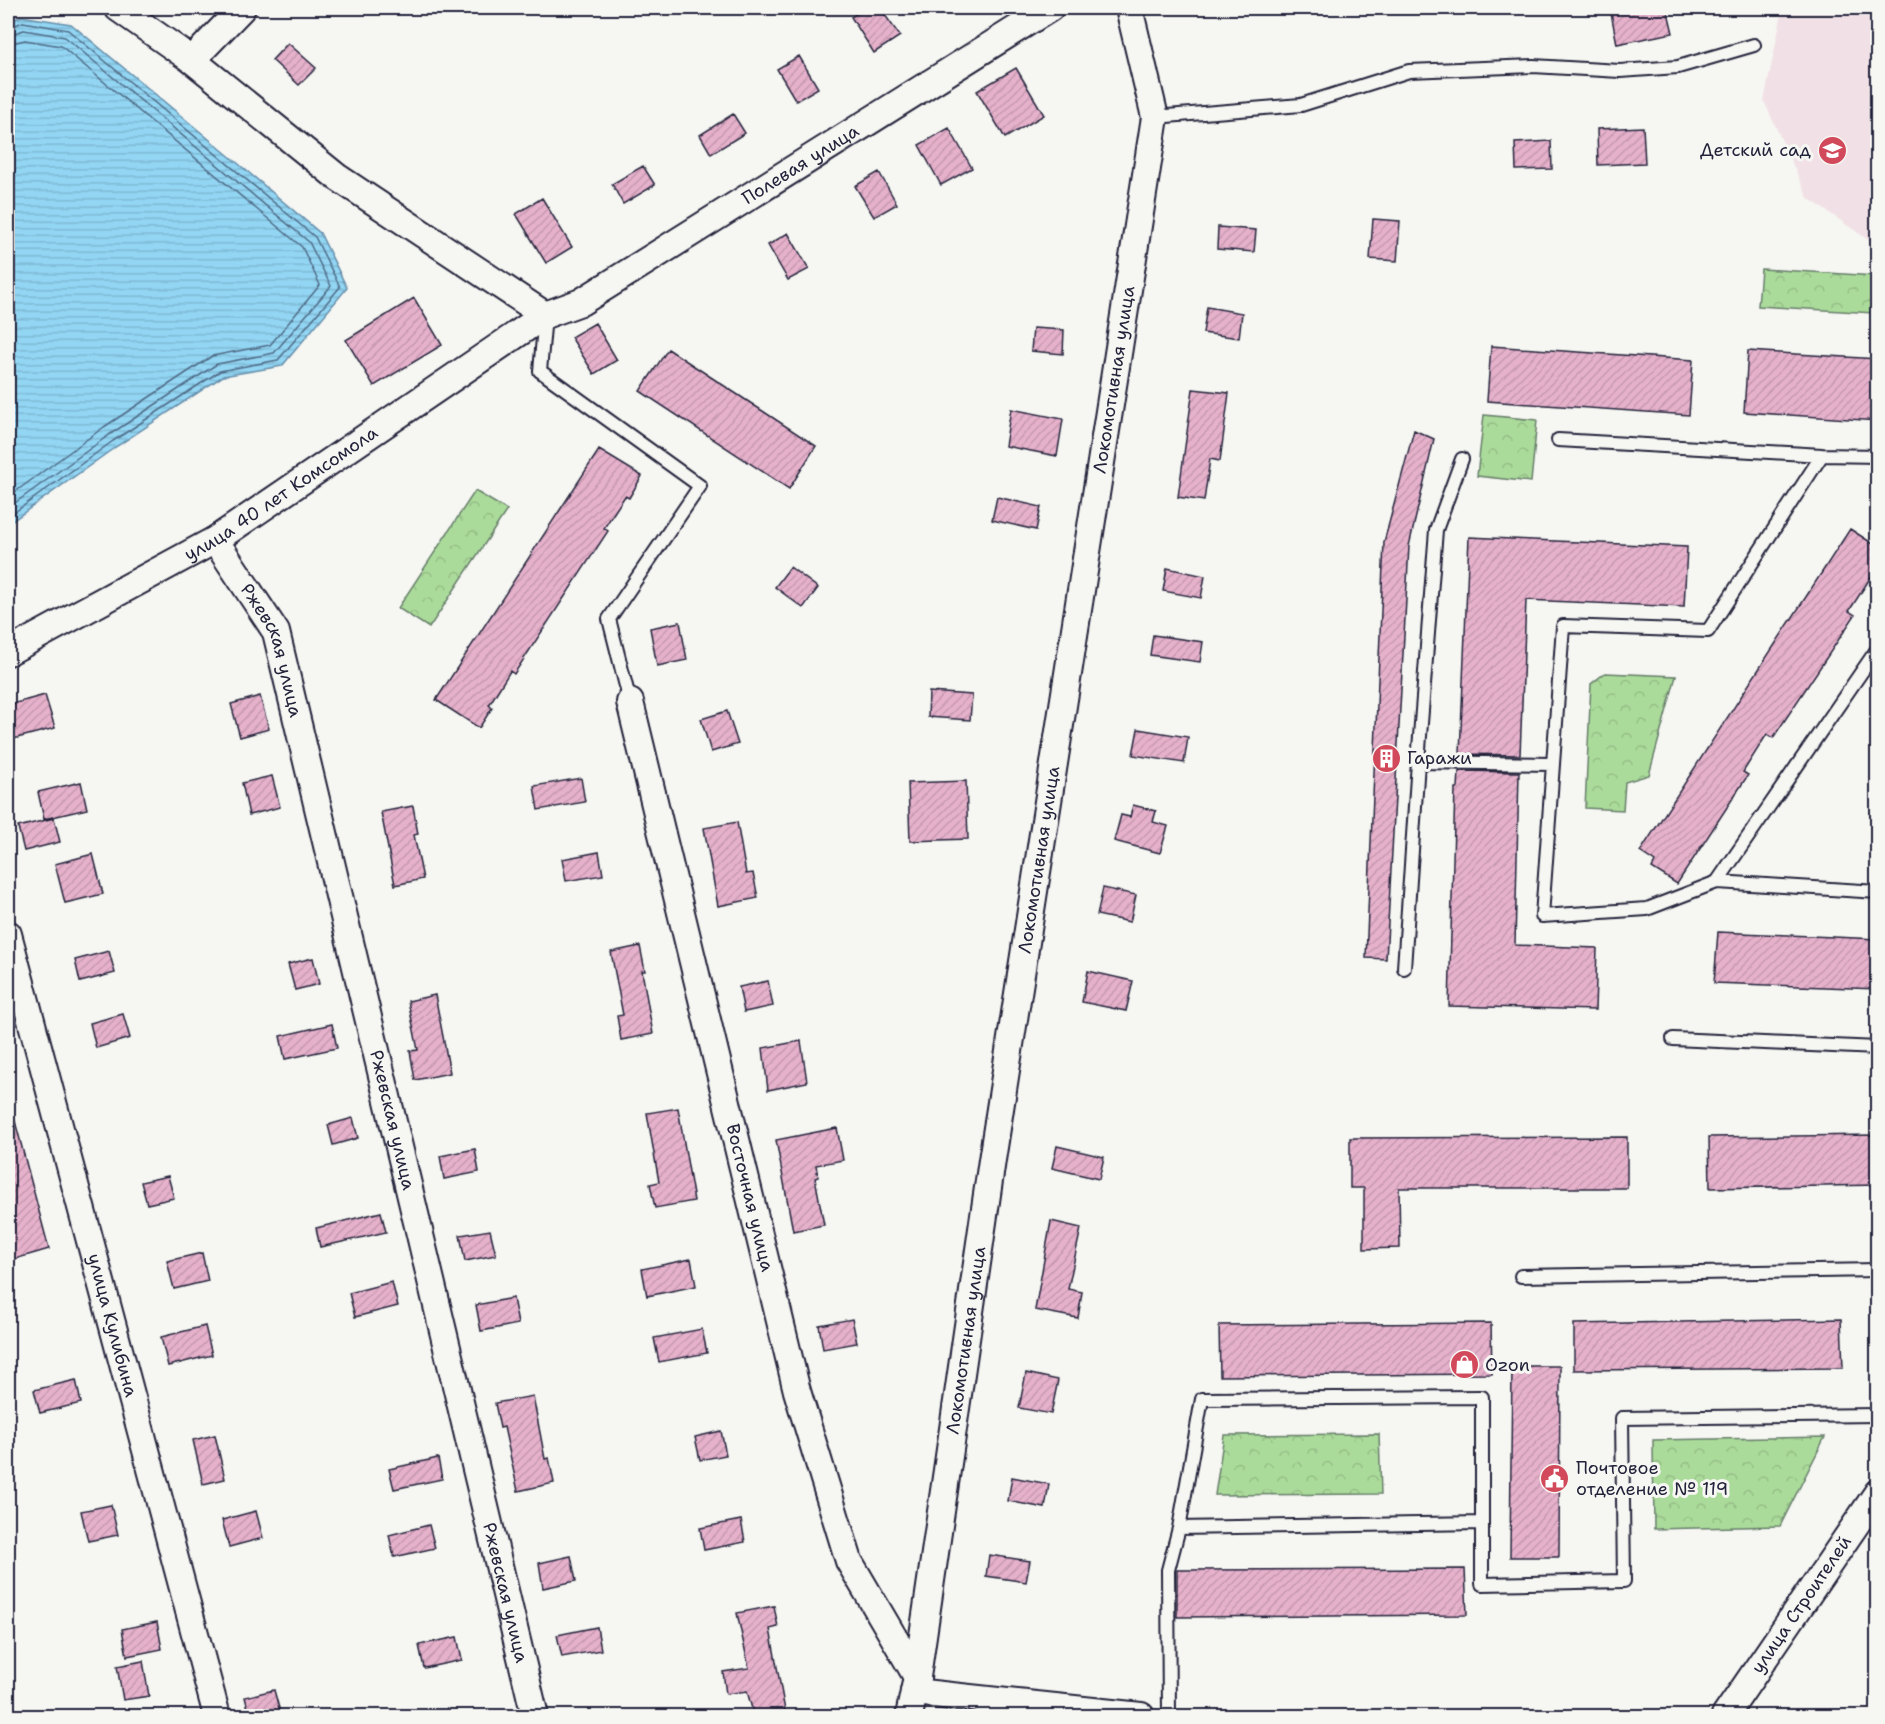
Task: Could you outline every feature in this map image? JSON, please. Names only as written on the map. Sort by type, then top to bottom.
[{"type":"street","points":[[118,8],[192,60],[337,177],[545,315]]},
{"type":"street","points":[[192,60],[242,8]]},
{"type":"street","name":"Полевая улица","points":[[545,315],[581,302],[1050,8]]},
{"type":"street","name":"Локомотивная улица","points":[[913,1695],[996,1136],[1155,117],[1129,8]]},
{"type":"street","name":"улица 40 лет Комсомола","points":[[8,652],[214,540],[545,315]]},
{"type":"street","name":"Ржевская улица","points":[[214,540],[276,633],[535,1716]]},
{"type":"street","name":"Восточная улица","points":[[630,702],[797,1391],[849,1561],[913,1695]]},
{"type":"street","name":"улица Кулибина","points":[[8,934],[217,1716]]},
{"type":"street","name":"улица Строителей","points":[[1725,1716],[1878,1492]]},
{"type":"street","points":[[913,1695],[1142,1716]]},
{"type":"lane","points":[[1155,117],[1301,105],[1409,71],[1533,66],[1620,71],[1678,67],[1754,45]]},
{"type":"lane","points":[[545,315],[540,371],[700,486],[609,619],[630,702]]},
{"type":"lane","points":[[1558,440],[1878,456]]},
{"type":"lane","points":[[1822,455],[1708,631],[1563,626],[1542,916],[1647,909],[1717,882],[1878,892]]},
{"type":"lane","points":[[1404,968],[1436,530],[1462,459]]},
{"type":"lane","points":[[1717,882],[1878,648]]},
{"type":"lane","points":[[1418,762],[1553,764]]},
{"type":"lane","points":[[1673,1039],[1878,1048]]},
{"type":"lane","points":[[1521,1276],[1878,1270]]},
{"type":"lane","points":[[1169,1716],[1168,1570],[1179,1528],[1202,1399],[1482,1397],[1482,1584],[1624,1581],[1622,1418],[1878,1415]]},
{"type":"lane","points":[[1179,1528],[1482,1523]]},
{"type":"shaded area","name":"Детский сад","points":[[1783,8],[1877,8],[1877,246],[1808,198],[1764,101]]},
{"type":"green space","points":[[1761,269],[1876,276],[1874,313],[1758,306]]},
{"type":"green space","points":[[1484,415],[1537,420],[1531,482],[1477,476]]},
{"type":"green space","points":[[475,491],[507,510],[429,628],[398,608]]},
{"type":"green space","points":[[1605,673],[1676,676],[1649,775],[1625,782],[1623,810],[1585,808],[1591,684]]},
{"type":"green space","points":[[1379,1434],[1381,1494],[1215,1495],[1224,1435]]},
{"type":"green space","points":[[1825,1437],[1780,1526],[1654,1529],[1653,1440]]},
{"type":"water","points":[[21,16],[71,24],[234,160],[320,233],[347,288],[282,366],[223,376],[117,446],[8,524],[8,23]]},
{"type":"building","points":[[865,8],[880,8],[900,36],[874,53],[851,17]]},
{"type":"building","points":[[1610,8],[1667,8],[1673,33],[1617,44]]},
{"type":"building","points":[[288,43],[316,68],[299,85],[272,60]]},
{"type":"building","points":[[799,56],[818,88],[796,101],[777,69]]},
{"type":"building","points":[[1016,68],[1044,115],[1005,138],[977,91]]},
{"type":"building","points":[[733,114],[745,133],[711,154],[700,135]]},
{"type":"building","points":[[1643,127],[1645,163],[1598,165],[1597,129]]},
{"type":"building","points":[[949,128],[972,168],[941,185],[919,145]]},
{"type":"building","points":[[1551,141],[1552,169],[1516,170],[1515,143]]},
{"type":"building","points":[[643,166],[655,185],[623,204],[612,184]]},
{"type":"building","points":[[879,172],[897,204],[874,217],[855,186]]},
{"type":"building","points":[[542,198],[572,247],[546,263],[516,214]]},
{"type":"building","points":[[1373,219],[1400,221],[1397,261],[1370,259]]},
{"type":"building","points":[[1218,227],[1256,230],[1254,252],[1217,249]]},
{"type":"building","points":[[788,233],[809,269],[788,280],[768,245]]},
{"type":"building","points":[[414,298],[442,345],[374,386],[346,340]]},
{"type":"building","points":[[1207,307],[1242,313],[1239,338],[1203,333]]},
{"type":"building","points":[[595,323],[617,360],[594,374],[571,337]]},
{"type":"building","points":[[1033,328],[1064,330],[1063,354],[1031,351]]},
{"type":"building","points":[[1491,346],[1693,360],[1689,415],[1487,401]]},
{"type":"building","points":[[668,349],[816,446],[789,489],[640,391]]},
{"type":"building","points":[[1748,351],[1878,359],[1878,421],[1744,412]]},
{"type":"building","points":[[1193,389],[1229,393],[1220,461],[1210,459],[1204,501],[1178,497]]},
{"type":"building","points":[[1011,409],[1063,419],[1057,456],[1005,446]]},
{"type":"building","name":"Гаражи","points":[[1414,430],[1434,439],[1409,546],[1386,959],[1366,958],[1384,542]]},
{"type":"building","points":[[599,450],[642,476],[629,498],[625,496],[604,528],[608,531],[514,674],[510,671],[489,705],[492,708],[479,728],[436,700]]},
{"type":"building","points":[[997,497],[1041,507],[1036,530],[992,520]]},
{"type":"building","points":[[1850,529],[1878,547],[1878,566],[1849,611],[1855,615],[1773,738],[1767,734],[1743,772],[1748,775],[1677,884],[1652,868],[1655,862],[1640,852]]},
{"type":"building","points":[[1469,537],[1687,547],[1684,607],[1526,600],[1520,755],[1460,754]]},
{"type":"building","points":[[790,567],[818,588],[803,608],[775,587]]},
{"type":"building","points":[[1167,568],[1205,576],[1201,598],[1163,591]]},
{"type":"building","points":[[680,622],[687,660],[657,666],[650,628]]},
{"type":"building","points":[[1153,635],[1203,642],[1200,662],[1150,655]]},
{"type":"building","points":[[929,692],[972,695],[970,720],[928,717]]},
{"type":"building","points":[[45,695],[55,728],[13,739],[8,718],[8,705]]},
{"type":"building","points":[[260,696],[269,729],[240,737],[231,704]]},
{"type":"building","points":[[727,711],[738,744],[711,752],[701,719]]},
{"type":"building","points":[[1138,729],[1188,737],[1184,763],[1133,755]]},
{"type":"building","points":[[1459,771],[1519,772],[1515,945],[1597,948],[1595,1010],[1449,1006],[1455,788],[1458,788]]},
{"type":"building","points":[[272,776],[280,807],[249,815],[242,783]]},
{"type":"building","points":[[581,778],[585,802],[538,810],[534,786]]},
{"type":"building","points":[[966,781],[968,839],[910,841],[908,783]]},
{"type":"building","points":[[81,782],[87,809],[44,819],[38,792]]},
{"type":"building","points":[[1133,805],[1156,811],[1153,822],[1168,826],[1160,853],[1114,841],[1121,815],[1130,817]]},
{"type":"building","points":[[413,806],[418,834],[414,835],[423,879],[395,885],[381,812]]},
{"type":"building","points":[[54,818],[60,842],[24,851],[18,827]]},
{"type":"building","points":[[737,822],[746,874],[753,873],[758,898],[718,906],[704,828]]},
{"type":"building","points":[[599,852],[603,875],[566,881],[562,859]]},
{"type":"building","points":[[93,854],[103,894],[65,903],[55,864]]},
{"type":"building","points":[[1103,888],[1136,895],[1130,922],[1097,915]]},
{"type":"building","points":[[1718,932],[1878,939],[1878,989],[1714,983]]},
{"type":"building","points":[[640,946],[653,1034],[621,1040],[617,1016],[623,1015],[611,952]]},
{"type":"building","points":[[109,951],[115,973],[80,982],[75,960]]},
{"type":"building","points":[[313,958],[319,984],[295,990],[288,964]]},
{"type":"building","points":[[1088,971],[1133,981],[1126,1011],[1082,1002]]},
{"type":"building","points":[[768,981],[773,1006],[744,1012],[739,987]]},
{"type":"building","points":[[435,995],[450,1073],[415,1080],[410,1051],[418,1050],[408,1001]]},
{"type":"building","points":[[123,1014],[130,1038],[96,1048],[90,1023]]},
{"type":"building","points":[[332,1024],[337,1048],[285,1059],[280,1036]]},
{"type":"building","points":[[801,1041],[807,1082],[768,1090],[763,1048]]},
{"type":"building","points":[[678,1108],[694,1201],[655,1208],[650,1184],[659,1182],[647,1113]]},
{"type":"building","points":[[353,1118],[358,1138],[333,1145],[328,1125]]},
{"type":"building","points":[[15,1121],[49,1249],[8,1261],[8,1122]]},
{"type":"building","points":[[837,1128],[843,1160],[816,1165],[818,1177],[815,1178],[824,1225],[793,1231],[776,1140]]},
{"type":"building","points":[[1878,1135],[1878,1185],[1710,1188],[1709,1137]]},
{"type":"building","points":[[1627,1137],[1627,1188],[1399,1188],[1400,1248],[1364,1249],[1364,1188],[1350,1188],[1350,1138]]},
{"type":"building","points":[[1057,1146],[1104,1157],[1099,1179],[1052,1168]]},
{"type":"building","points":[[475,1149],[479,1172],[444,1179],[440,1156]]},
{"type":"building","points":[[168,1176],[174,1198],[147,1204],[141,1182]]},
{"type":"building","points":[[381,1212],[386,1232],[320,1247],[316,1228]]},
{"type":"building","points":[[1051,1221],[1081,1228],[1068,1289],[1082,1292],[1078,1318],[1035,1310]]},
{"type":"building","points":[[490,1230],[496,1255],[465,1261],[460,1235]]},
{"type":"building","points":[[202,1253],[208,1281],[174,1289],[167,1261]]},
{"type":"building","points":[[691,1259],[696,1286],[647,1296],[642,1269]]},
{"type":"building","points":[[392,1282],[398,1306],[355,1317],[349,1293]]},
{"type":"building","points":[[513,1298],[518,1324],[481,1331],[476,1305]]},
{"type":"building","points":[[852,1319],[857,1343],[823,1349],[819,1325]]},
{"type":"building","points":[[1841,1319],[1843,1368],[1574,1370],[1574,1324]]},
{"type":"building","points":[[1491,1323],[1492,1374],[1220,1376],[1219,1325]]},
{"type":"building","points":[[205,1326],[212,1355],[168,1366],[161,1337]]},
{"type":"building","points":[[702,1329],[707,1353],[659,1362],[654,1338]]},
{"type":"building","points":[[1512,1366],[1560,1366],[1559,1557],[1510,1557]]},
{"type":"building","points":[[1026,1373],[1058,1380],[1051,1414],[1019,1408]]},
{"type":"building","points":[[76,1380],[81,1403],[40,1413],[34,1390]]},
{"type":"building","points":[[533,1396],[545,1459],[549,1458],[554,1483],[518,1491],[504,1427],[500,1428],[495,1403]]},
{"type":"building","points":[[721,1431],[726,1455],[700,1460],[695,1437]]},
{"type":"building","points":[[215,1435],[225,1479],[203,1484],[193,1440]]},
{"type":"building","points":[[438,1458],[442,1479],[394,1489],[389,1469]]},
{"type":"building","points":[[1012,1477],[1049,1484],[1045,1508],[1008,1501]]},
{"type":"building","points":[[111,1505],[118,1535],[88,1541],[81,1511]]},
{"type":"building","points":[[256,1511],[263,1538],[229,1547],[222,1520]]},
{"type":"building","points":[[741,1520],[745,1542],[704,1550],[700,1528]]},
{"type":"building","points":[[429,1525],[435,1548],[394,1557],[389,1535]]},
{"type":"building","points":[[989,1555],[1030,1561],[1026,1582],[986,1576]]},
{"type":"building","points":[[571,1556],[576,1581],[543,1588],[539,1563]]},
{"type":"building","points":[[1465,1569],[1467,1615],[1177,1617],[1177,1570]]},
{"type":"building","points":[[774,1606],[778,1627],[770,1629],[786,1716],[754,1716],[747,1691],[726,1694],[723,1672],[749,1668],[737,1613]]},
{"type":"building","points":[[157,1622],[162,1649],[127,1656],[122,1629]]},
{"type":"building","points":[[597,1627],[601,1650],[562,1657],[557,1635]]},
{"type":"building","points":[[457,1637],[462,1660],[424,1668],[419,1645]]},
{"type":"building","points":[[143,1661],[149,1696],[123,1700],[117,1666]]},
{"type":"building","points":[[274,1690],[280,1712],[250,1716],[245,1697]]},
{"type":"place","name":"Детский сад","points":[[1832,150]]},
{"type":"place","name":"Гаражи","points":[[1386,758]]},
{"type":"place","name":"Ozon","points":[[1464,1365]]},
{"type":"place","name":"Почтовое отделение № 119","points":[[1555,1478]]}]
